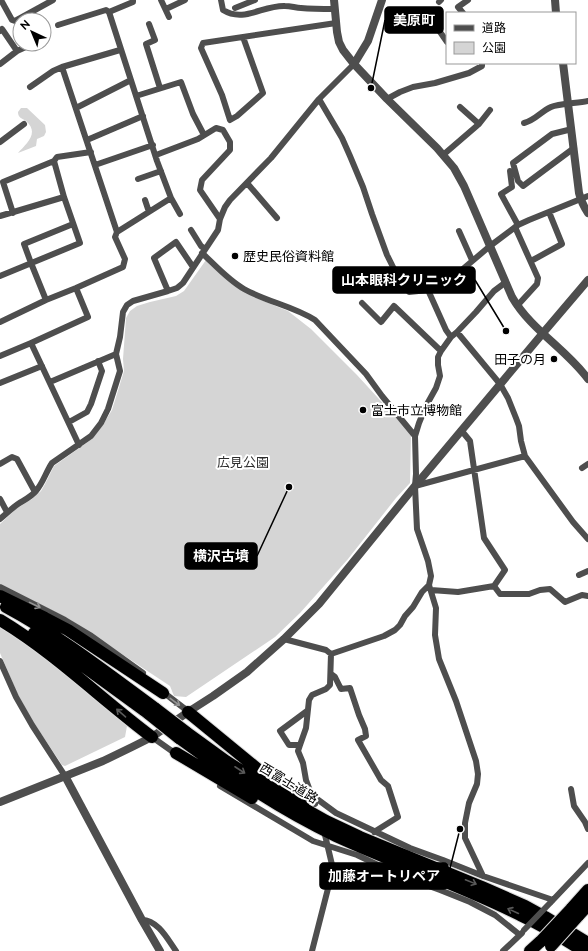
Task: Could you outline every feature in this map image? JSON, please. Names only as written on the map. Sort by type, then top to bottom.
[{"type":"highway","points":[[0,596],[68,630],[163,693]]},
{"type":"highway","name":"西富士道路","points":[[0,604],[73,648],[243,783],[280,806],[321,830],[476,894],[520,914],[583,951]]},
{"type":"highway","name":"西富士道路","points":[[0,614],[56,647],[106,683],[152,712]]},
{"type":"highway","points":[[0,620],[47,652],[130,721],[152,737]]},
{"type":"highway","points":[[188,712],[260,771],[307,803],[383,847]]},
{"type":"highway","name":"西富士道路","points":[[183,735],[277,794],[326,821],[383,847],[482,887],[519,904],[545,917],[588,943]]},
{"type":"highway","points":[[176,753],[260,803],[301,823],[321,830]]},
{"type":"highway","points":[[531,951],[546,946],[574,912],[588,890]]},
{"type":"highway","points":[[574,912],[588,905]]},
{"type":"street","points":[[1,0],[12,20]]},
{"type":"street","points":[[31,12],[53,0]]},
{"type":"street","points":[[58,25],[106,10],[109,12],[133,2],[133,0]]},
{"type":"street","points":[[162,0],[169,17]]},
{"type":"street","points":[[166,9],[177,2],[185,0]]},
{"type":"street","points":[[221,0],[223,10],[229,14],[247,14],[272,7],[285,6],[335,9]]},
{"type":"street","points":[[235,8],[255,0]]},
{"type":"street","points":[[334,0],[339,42],[343,50],[387,99],[444,155],[454,168],[464,186],[517,306],[588,379]]},
{"type":"street","points":[[0,519],[7,512],[35,492],[42,484],[48,468],[52,463],[91,436],[101,423],[108,409],[120,371],[116,354],[123,312],[127,305],[133,301],[178,288],[218,230],[220,219],[230,200],[272,158],[319,99],[354,64],[368,41],[382,0]]},
{"type":"street","points":[[462,12],[458,7],[468,0]]},
{"type":"street","points":[[555,0],[556,12]]},
{"type":"street","points":[[109,12],[120,50],[161,171],[171,198],[180,214]]},
{"type":"street","points":[[243,37],[263,93],[237,116],[230,120],[222,95],[200,48],[203,43],[336,23]]},
{"type":"street","points":[[149,24],[155,40],[146,44],[160,88]]},
{"type":"street","points":[[438,29],[446,41]]},
{"type":"street","points":[[0,31],[2,30],[12,44]]},
{"type":"street","points":[[30,87],[53,71],[62,67],[120,50]]},
{"type":"street","points":[[0,64],[16,52]]},
{"type":"street","points":[[387,99],[413,87],[435,83],[469,73],[482,66],[482,64]]},
{"type":"street","points":[[563,64],[574,148],[588,213]]},
{"type":"street","points":[[0,322],[46,300],[123,267],[125,259],[115,237],[117,232],[62,67]]},
{"type":"street","points":[[76,108],[131,80]]},
{"type":"street","points":[[136,96],[181,82],[193,114],[204,134]]},
{"type":"street","points":[[319,99],[342,138],[350,156],[363,187],[387,255],[393,267],[409,292],[428,290],[446,330],[451,337]]},
{"type":"street","points":[[524,123],[530,122],[552,106],[588,101]]},
{"type":"street","points":[[460,107],[479,124]]},
{"type":"street","points":[[444,155],[479,124],[490,110]]},
{"type":"street","points":[[87,140],[143,116]]},
{"type":"street","points":[[0,142],[24,124]]},
{"type":"street","points":[[156,155],[198,139],[216,128],[223,130],[230,142],[230,150],[202,180],[200,190],[220,219]]},
{"type":"street","points":[[572,130],[552,134],[513,163],[518,181],[523,186],[574,148]]},
{"type":"street","points":[[95,165],[153,145]]},
{"type":"street","points":[[13,213],[3,182],[54,161],[57,157],[91,152]]},
{"type":"street","points":[[0,276],[80,243],[72,224],[54,161]]},
{"type":"street","points":[[138,179],[161,171]]},
{"type":"street","points":[[510,171],[512,188],[501,194],[517,226],[538,278],[536,284],[517,306]]},
{"type":"street","points":[[247,183],[277,218]]},
{"type":"street","points":[[457,274],[472,260],[517,226],[584,197]]},
{"type":"street","points":[[0,216],[64,198]]},
{"type":"street","points":[[117,232],[171,198]]},
{"type":"street","points":[[145,200],[149,212]]},
{"type":"street","points":[[530,261],[562,244],[548,212]]},
{"type":"street","points":[[46,300],[24,244],[72,224]]},
{"type":"street","points":[[191,230],[204,251],[230,279],[257,295],[293,308],[315,320],[366,374],[382,396],[416,436]]},
{"type":"street","points":[[459,232],[472,260]]},
{"type":"street","points":[[168,291],[154,258],[176,242],[193,267]]},
{"type":"street","points":[[0,802],[103,761],[152,737],[247,672],[284,639],[318,604],[588,280]]},
{"type":"street","points":[[483,876],[465,838],[465,823],[469,803],[477,784],[478,774],[476,761],[456,701],[439,658],[435,635],[436,608],[430,587],[431,576],[428,561],[416,529],[416,436],[419,423],[436,388],[440,376],[438,357],[441,351],[451,337],[494,291],[506,282]]},
{"type":"street","points":[[0,356],[88,317],[76,288]]},
{"type":"street","points":[[362,303],[381,322],[394,306],[441,351]]},
{"type":"street","points":[[457,332],[500,384],[508,398],[519,426],[525,456],[573,522],[588,539]]},
{"type":"street","points":[[31,343],[79,445]]},
{"type":"street","points":[[50,382],[116,354]]},
{"type":"street","points":[[69,422],[86,412],[91,404],[102,371],[98,361]]},
{"type":"street","points":[[0,383],[42,366]]},
{"type":"street","points":[[331,654],[384,636],[395,630],[413,607],[422,592],[430,587],[458,592],[494,586],[505,570],[484,538],[470,441],[462,430]]},
{"type":"street","points":[[415,486],[525,456]]},
{"type":"street","points":[[0,464],[12,457],[17,459],[35,492]]},
{"type":"street","points":[[582,468],[588,464]]},
{"type":"street","points":[[0,498],[7,512]]},
{"type":"street","points":[[579,575],[588,571]]},
{"type":"street","points":[[494,586],[500,594],[528,594],[540,590],[550,589],[565,602],[582,595],[588,596]]},
{"type":"street","points":[[0,587],[90,634],[163,688],[163,693],[188,712],[203,718],[262,767],[283,781],[313,796],[336,812],[374,832],[410,848],[551,902]]},
{"type":"street","points":[[284,639],[326,650],[331,654]]},
{"type":"street","points":[[315,804],[306,780],[303,763],[298,750],[306,728],[309,700],[312,695],[326,689],[330,684],[331,654]]},
{"type":"street","points":[[0,661],[16,697],[65,776],[160,951]]},
{"type":"street","points":[[331,674],[335,676],[341,689],[350,688],[365,729],[366,736],[358,740],[381,780],[388,786],[398,817],[374,832]]},
{"type":"street","points":[[300,745],[289,745],[280,730],[307,711]]},
{"type":"street","points":[[152,737],[176,753],[180,760],[235,795],[313,841],[357,855],[401,876],[470,902],[495,916],[520,935]]},
{"type":"street","points":[[571,789],[574,806],[585,822],[588,830]]},
{"type":"street","points":[[312,951],[333,869],[328,846],[321,830]]},
{"type":"street","points":[[503,951],[588,863]]},
{"type":"street","points":[[142,920],[147,920],[156,925],[176,951]]},
{"type":"green space","points":[[21,108],[27,108],[45,125],[46,132],[44,136],[37,139],[36,146],[18,153],[28,142],[32,134],[30,125],[19,116],[18,112]]},
{"type":"green space","name":"広見公園","points":[[206,260],[256,298],[288,311],[311,329],[357,375],[411,434],[410,483],[396,498],[348,559],[300,613],[275,637],[186,697],[174,696],[170,686],[69,619],[0,584],[0,524],[16,509],[32,499],[41,491],[54,466],[92,439],[112,410],[124,371],[123,359],[126,318],[130,311],[137,306],[176,296],[184,291]]},
{"type":"green space","points":[[0,624],[121,716],[127,726],[125,737],[65,766],[62,765],[34,723],[18,695],[0,653]]},
{"type":"place","name":"美原町","points":[[371,88]]},
{"type":"place","name":"歴史民俗資料館","points":[[235,256]]},
{"type":"place","name":"山本眼科クリニック","points":[[506,331]]},
{"type":"place","name":"田子の月","points":[[554,359]]},
{"type":"place","name":"富士市立博物館","points":[[363,410]]},
{"type":"place","name":"横沢古墳","points":[[289,487]]},
{"type":"place","name":"加藤オートリペア","points":[[460,829]]}]
